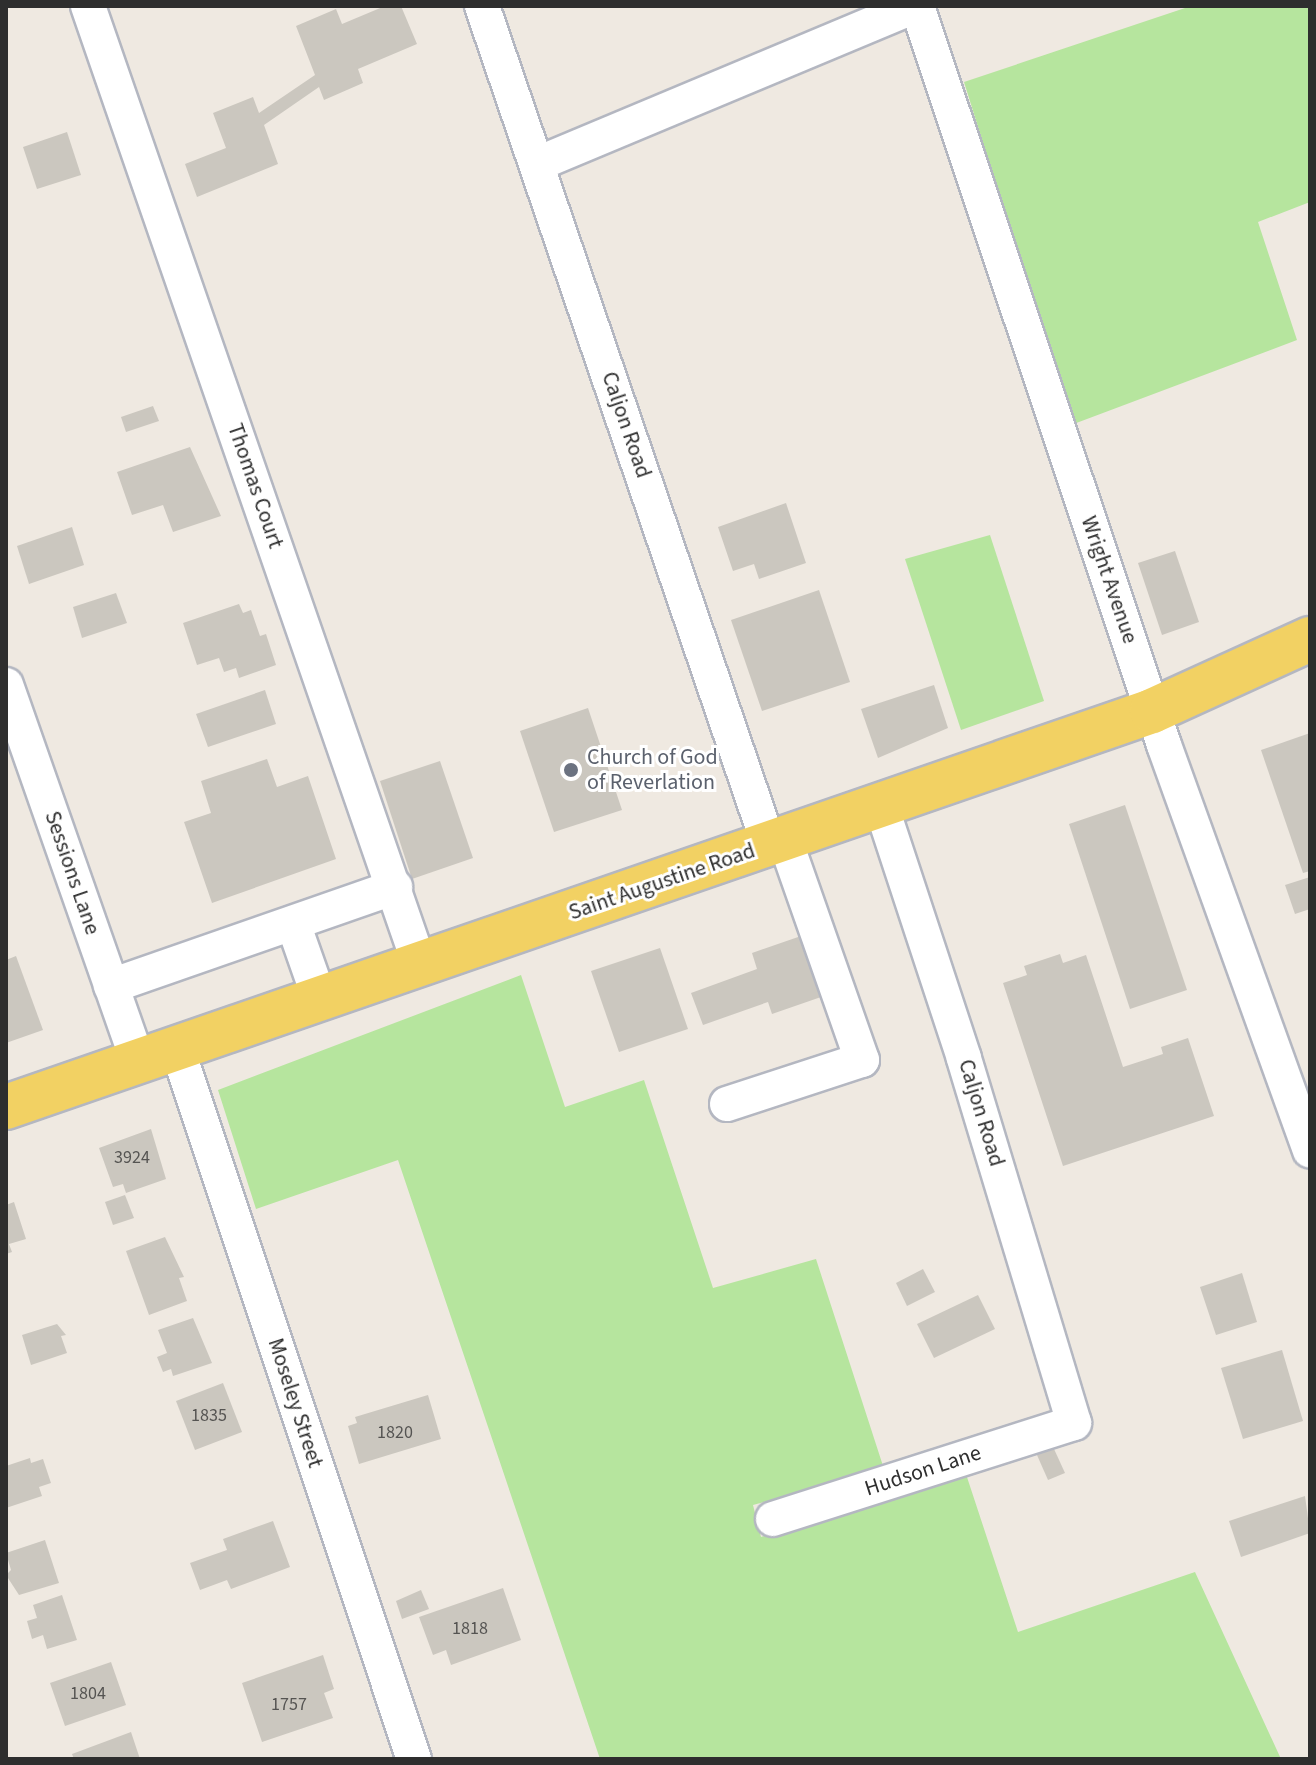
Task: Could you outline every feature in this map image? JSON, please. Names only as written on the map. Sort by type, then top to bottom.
[{"type":"main road","name":"Saint Augustine Road","points":[[6,1107],[1152,711],[1310,639]]},
{"type":"street","name":"Thomas Court","points":[[88,6],[420,966]]},
{"type":"street","name":"Caljon Road","points":[[482,6],[777,842],[862,1060],[727,1104]]},
{"type":"street","points":[[537,164],[916,6]]},
{"type":"street","name":"Wright Avenue","points":[[916,6],[1152,711],[1310,1150]]},
{"type":"street","name":"Sessions Lane","points":[[6,685],[111,986],[157,1054]]},
{"type":"street","name":"Caljon Road","points":[[881,805],[964,1058],[1074,1423]]},
{"type":"street","points":[[111,986],[395,887]]},
{"type":"street","points":[[293,923],[320,1000]]},
{"type":"street","name":"Moseley Street","points":[[157,1054],[414,1759]]},
{"type":"street","name":"Hudson Lane","points":[[773,1519],[1074,1423]]},
{"type":"green space","points":[[1191,6],[1310,6],[1310,202],[1258,222],[1297,340],[1071,425],[964,82]]},
{"type":"green space","points":[[990,535],[1044,701],[961,730],[905,559]]},
{"type":"green space","points":[[521,975],[565,1107],[644,1080],[713,1288],[816,1259],[884,1469],[753,1505],[761,1537],[964,1468],[1018,1632],[1195,1572],[1281,1759],[600,1759],[398,1160],[256,1209],[218,1090]]},
{"type":"building","points":[[385,6],[401,6],[417,44],[358,69],[363,83],[324,100],[319,87],[264,125],[278,164],[197,197],[185,164],[226,148],[213,113],[253,97],[259,113],[315,75],[296,26],[336,9],[342,24]]},
{"type":"building","points":[[67,132],[81,175],[37,189],[23,147]]},
{"type":"building","points":[[153,406],[159,421],[126,432],[121,417]]},
{"type":"building","points":[[190,447],[221,516],[173,532],[163,505],[132,515],[117,472]]},
{"type":"building","points":[[786,503],[806,563],[759,579],[754,564],[733,571],[718,527]]},
{"type":"building","points":[[72,527],[84,565],[29,584],[17,546]]},
{"type":"building","points":[[1175,551],[1199,622],[1162,635],[1138,563]]},
{"type":"building","points":[[819,590],[850,682],[762,711],[731,620]]},
{"type":"building","points":[[116,593],[127,623],[82,638],[73,607]]},
{"type":"building","points":[[239,604],[243,613],[251,610],[260,636],[266,634],[276,665],[239,678],[236,668],[224,672],[219,658],[197,665],[183,623]]},
{"type":"building","points":[[934,685],[948,728],[878,758],[861,709]]},
{"type":"building","points":[[265,690],[276,724],[208,747],[196,714]]},
{"type":"building","name":"Church of God of Reverlation","points":[[588,708],[622,810],[554,832],[520,731]]},
{"type":"building","points":[[1310,733],[1310,871],[1303,873],[1261,750]]},
{"type":"building","points":[[267,759],[277,787],[308,776],[336,859],[212,903],[184,822],[211,813],[201,781]]},
{"type":"building","points":[[440,761],[473,858],[412,879],[380,781]]},
{"type":"building","points":[[1125,805],[1187,990],[1130,1009],[1069,824]]},
{"type":"building","points":[[1310,877],[1310,909],[1295,914],[1285,885]]},
{"type":"building","points":[[801,936],[821,997],[772,1014],[768,1002],[703,1025],[691,993],[757,969],[752,953]]},
{"type":"building","points":[[660,948],[688,1029],[619,1052],[591,971]]},
{"type":"building","points":[[1060,954],[1063,963],[1086,955],[1123,1067],[1163,1054],[1161,1047],[1188,1038],[1214,1116],[1063,1166],[1003,983],[1027,975],[1024,966]]},
{"type":"building","points":[[16,956],[43,1030],[6,1043],[6,960]]},
{"type":"building","points":[[151,1129],[166,1179],[126,1193],[123,1184],[113,1187],[99,1148]]},
{"type":"building","points":[[125,1195],[134,1218],[113,1225],[105,1202]]},
{"type":"building","points":[[14,1202],[26,1239],[9,1244],[12,1252],[6,1254],[6,1205]]},
{"type":"building","points":[[165,1237],[184,1277],[179,1278],[187,1301],[149,1315],[126,1251]]},
{"type":"building","points":[[923,1269],[935,1292],[907,1306],[896,1283]]},
{"type":"building","points":[[1242,1273],[1257,1322],[1216,1335],[1200,1287]]},
{"type":"building","points":[[978,1295],[995,1329],[934,1358],[917,1324]]},
{"type":"building","points":[[193,1318],[212,1363],[173,1376],[171,1369],[163,1372],[157,1357],[167,1353],[158,1330]]},
{"type":"building","points":[[57,1324],[66,1335],[61,1336],[67,1353],[31,1365],[22,1335]]},
{"type":"building","points":[[1282,1350],[1303,1421],[1243,1439],[1221,1368]]},
{"type":"building","points":[[223,1383],[242,1432],[195,1450],[176,1401]]},
{"type":"building","points":[[428,1395],[441,1439],[359,1464],[348,1426],[357,1423],[355,1417]]},
{"type":"building","points":[[1049,1438],[1065,1473],[1048,1480],[1033,1446]]},
{"type":"building","points":[[30,1458],[31,1463],[43,1459],[51,1483],[39,1487],[42,1496],[6,1508],[6,1466]]},
{"type":"building","points":[[1305,1496],[1310,1533],[1241,1557],[1229,1521]]},
{"type":"building","points":[[273,1521],[290,1567],[231,1589],[227,1580],[200,1590],[190,1563],[227,1550],[223,1539]]},
{"type":"building","points":[[45,1540],[59,1583],[19,1595],[6,1575],[11,1570],[6,1553]]},
{"type":"building","points":[[503,1588],[521,1640],[451,1665],[446,1650],[433,1655],[419,1617]]},
{"type":"building","points":[[421,1590],[429,1609],[402,1619],[396,1601]]},
{"type":"building","points":[[62,1595],[77,1640],[47,1649],[43,1635],[32,1639],[27,1621],[37,1618],[33,1605]]},
{"type":"building","points":[[323,1655],[334,1689],[324,1693],[333,1718],[262,1742],[242,1683]]},
{"type":"building","points":[[111,1662],[126,1705],[65,1726],[50,1683]]},
{"type":"building","points":[[131,1732],[140,1759],[74,1759],[72,1754]]},
{"type":"place","name":"Church of God of Reverlation","points":[[571,770]]}]
